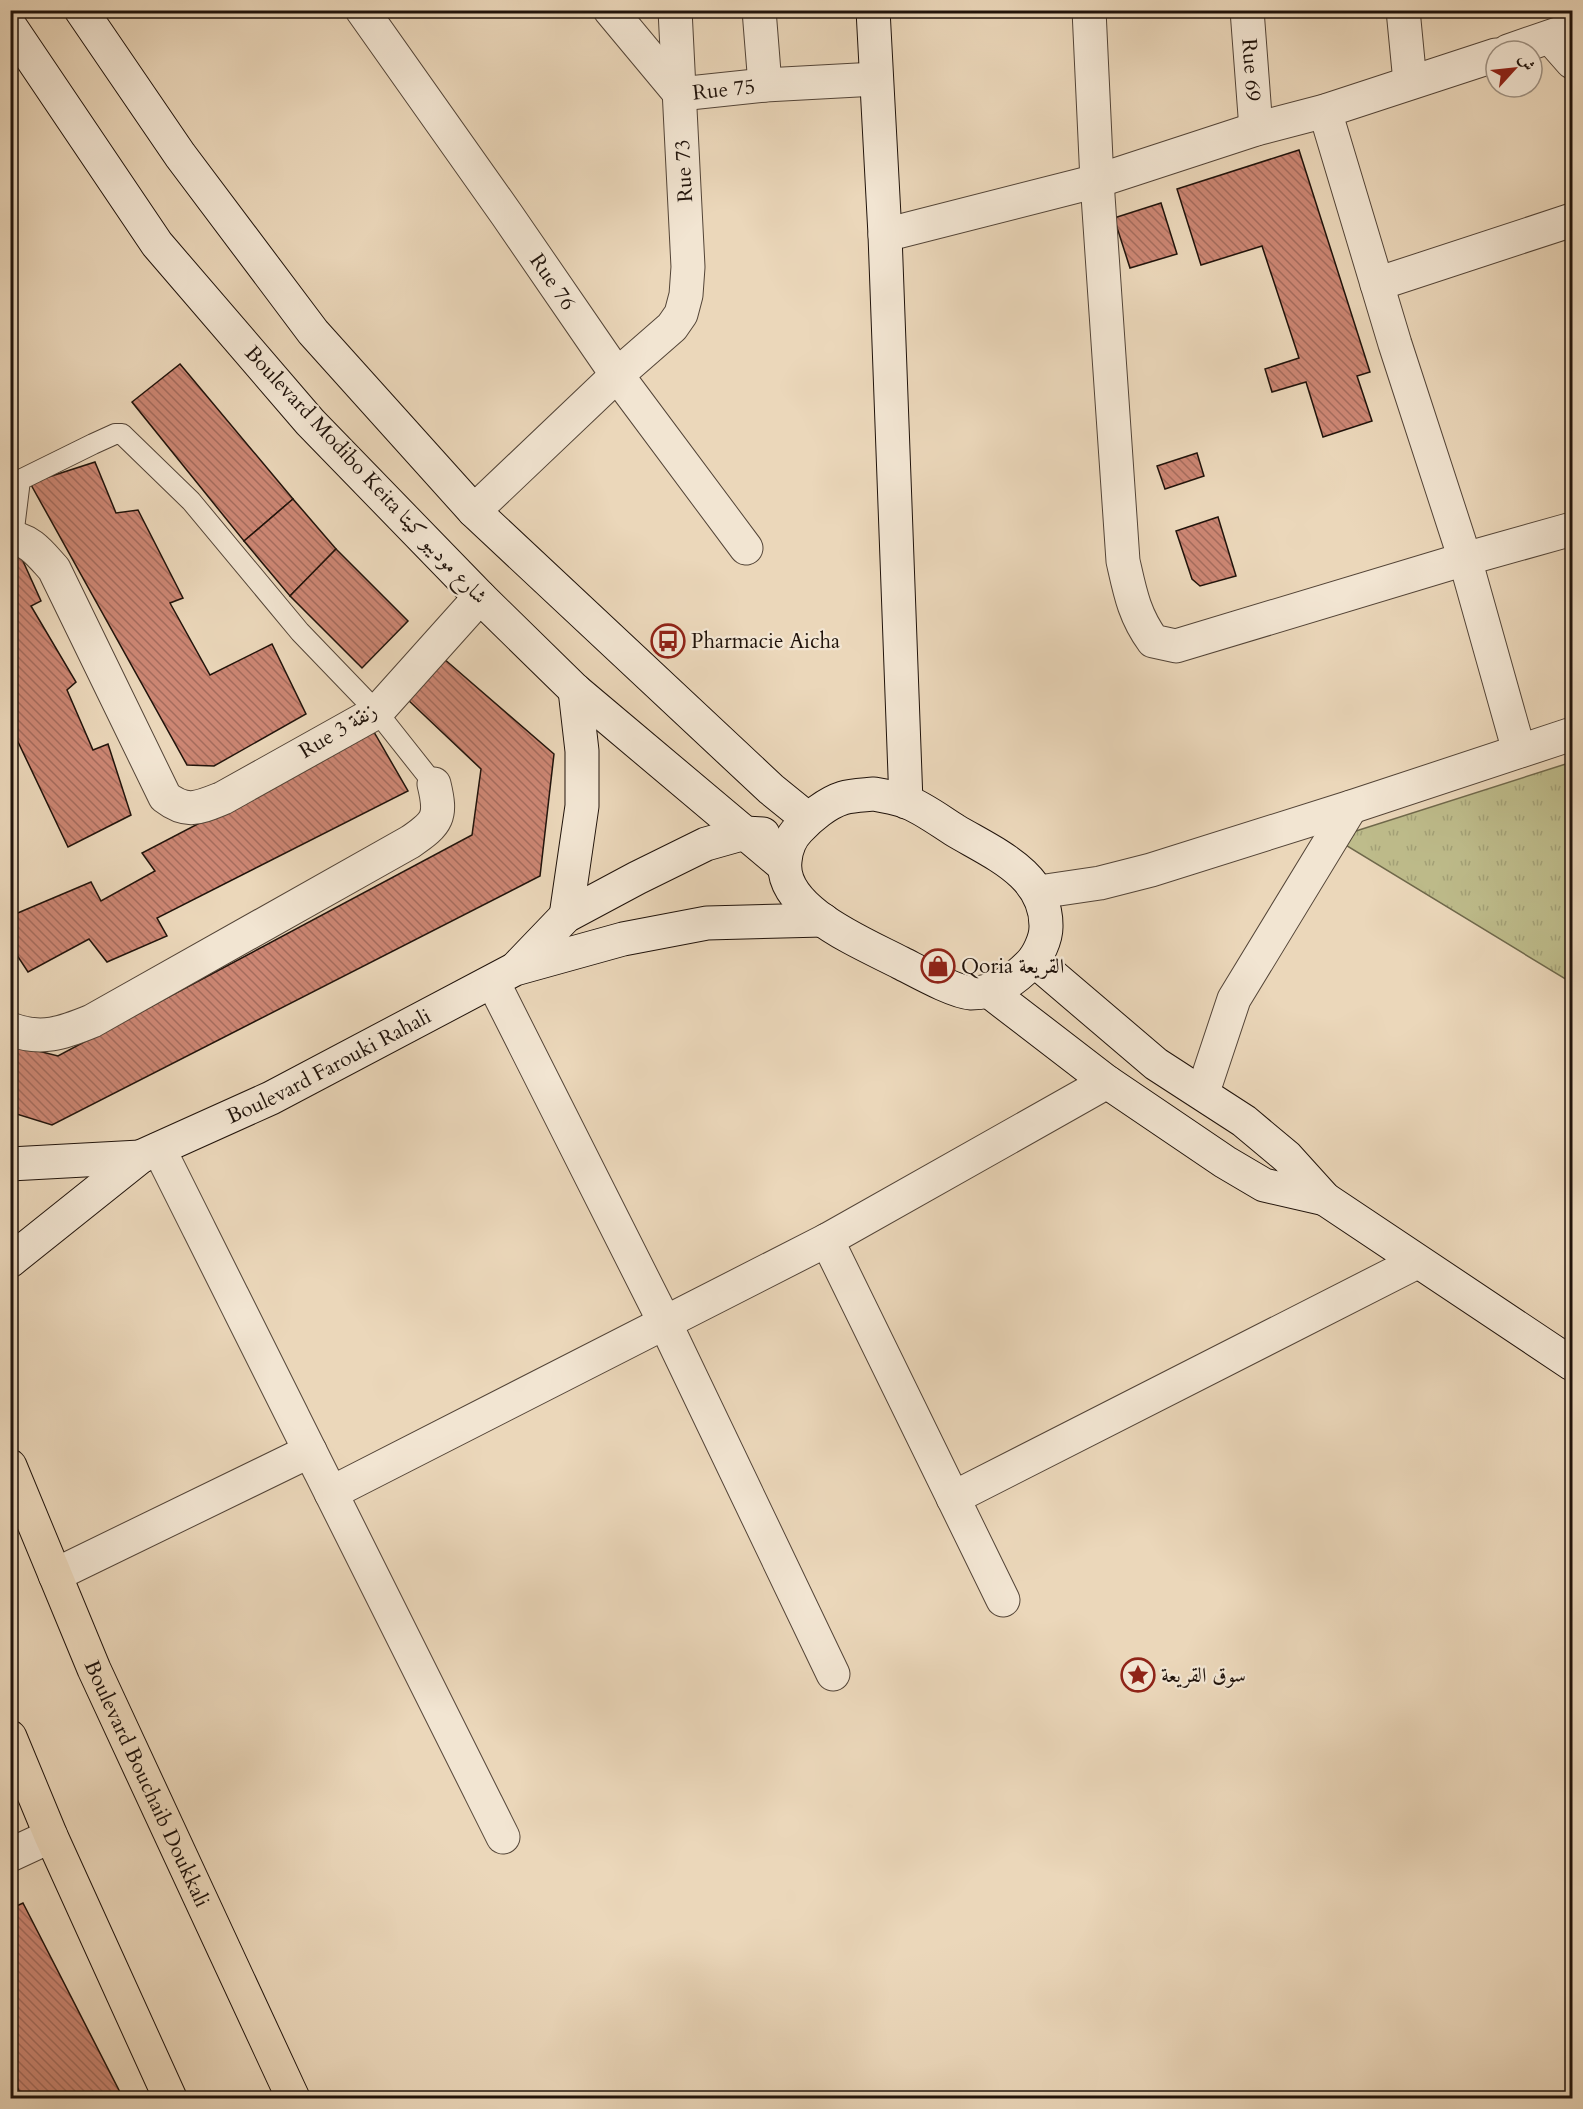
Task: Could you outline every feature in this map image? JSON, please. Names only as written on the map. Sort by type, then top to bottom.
[{"type":"main road","name":"Boulevard Bouchaib Doukkali","points":[[10,1466],[94,1669],[293,2098]]},
{"type":"main road","points":[[10,1737],[51,1836],[170,2098]]},
{"type":"street","points":[[81,10],[180,155],[313,332],[474,511],[771,789],[801,826]]},
{"type":"street","name":"Rue 76","points":[[362,10],[617,375],[746,548]]},
{"type":"street","name":"Rue 75","points":[[610,10],[680,94],[765,85],[876,79]]},
{"type":"street","name":"Rue 73","points":[[617,375],[672,327],[681,314],[687,295],[688,267],[675,10]]},
{"type":"street","points":[[759,10],[765,85]]},
{"type":"street","points":[[873,10],[885,235],[906,802]]},
{"type":"street","points":[[1089,10],[1097,181],[1123,561],[1132,602],[1141,624],[1153,641],[1176,646],[1572,529]]},
{"type":"street","name":"Rue 69","points":[[1247,10],[1256,129]]},
{"type":"street","points":[[1403,10],[1410,82]]},
{"type":"street","name":"Boulevard Modibo Keita شارع موديبو كيتا","points":[[10,26],[157,244],[310,422],[480,597],[575,690],[784,866]]},
{"type":"street","points":[[1543,39],[1561,33],[1572,62]]},
{"type":"street","points":[[885,235],[1097,181],[1256,129],[1325,111],[1484,59]]},
{"type":"street","points":[[1325,111],[1377,284],[1465,559],[1519,751]]},
{"type":"street","points":[[1377,284],[1572,220]]},
{"type":"street","points":[[474,511],[617,375]]},
{"type":"street","name":"Rue 3 زنقة","points":[[12,537],[25,541],[39,552],[54,569],[165,797],[177,807],[204,806],[223,798],[377,712],[480,597]]},
{"type":"street","points":[[566,916],[582,806],[582,751],[575,690]]},
{"type":"street","points":[[1039,892],[1100,883],[1151,870],[1572,734]]},
{"type":"street","points":[[10,1029],[44,1035],[62,1034],[92,1022],[410,842],[430,829],[437,819],[439,806],[434,784]]},
{"type":"street","points":[[874,794],[906,802],[995,853],[1025,875],[1039,892],[1046,913],[1046,934],[1034,960],[1015,979],[990,992],[968,993],[932,979],[823,920],[804,906],[788,885],[784,866],[787,847],[801,826],[843,798],[874,794]]},
{"type":"street","points":[[1203,1092],[1234,999],[1351,807]]},
{"type":"street","name":"Boulevard Farouki Rahali","points":[[504,975],[566,916],[637,878],[706,844],[745,834],[801,826]]},
{"type":"street","name":"Boulevard Farouki Rahali","points":[[10,1261],[149,1153],[271,1098],[504,975],[623,939],[707,923],[823,920]]},
{"type":"street","points":[[1034,960],[1156,1064],[1203,1092],[1244,1121],[1287,1157],[1325,1199],[1572,1364]]},
{"type":"street","points":[[504,975],[665,1323],[832,1674]]},
{"type":"street","points":[[990,992],[1107,1082],[1225,1162],[1264,1185],[1325,1199]]},
{"type":"street","points":[[331,1493],[827,1240],[1107,1082]]},
{"type":"street","points":[[149,1153],[310,1451],[503,1836]]},
{"type":"street","name":"Boulevard Farouki Rahali","points":[[10,1164],[149,1153]]},
{"type":"street","points":[[827,1240],[1003,1600]]},
{"type":"street","points":[[953,1498],[1417,1262]]},
{"type":"street","points":[[56,1575],[310,1451]]},
{"type":"street","points":[[10,1855],[51,1836]]},
{"type":"lane","points":[[12,537],[21,480],[93,444],[116,434],[122,434],[191,501],[300,632],[377,712],[434,784]]},
{"type":"green space","points":[[1572,762],[1572,983],[1334,838]]},
{"type":"building","points":[[1299,150],[1370,372],[1357,376],[1372,421],[1323,437],[1306,382],[1272,392],[1265,369],[1299,358],[1262,246],[1201,265],[1177,189]]},
{"type":"building","points":[[1161,203],[1177,254],[1130,268],[1114,218]]},
{"type":"building","points":[[180,364],[293,499],[244,541],[132,402]]},
{"type":"building","points":[[1197,453],[1204,476],[1165,489],[1157,466]]},
{"type":"building","points":[[95,462],[116,513],[138,510],[183,598],[170,603],[210,675],[272,644],[306,714],[214,766],[187,765],[30,483]]},
{"type":"building","points":[[293,499],[336,549],[290,596],[244,541]]},
{"type":"building","points":[[1218,517],[1236,576],[1200,586],[1192,579],[1176,531]]},
{"type":"building","points":[[336,549],[408,621],[362,668],[290,596]]},
{"type":"building","points":[[18,550],[41,601],[31,606],[76,682],[67,690],[93,750],[108,744],[131,815],[68,847],[10,725],[10,553]]},
{"type":"building","points":[[443,658],[554,754],[540,876],[52,1125],[10,1112],[10,1044],[58,1056],[472,835],[481,769],[406,698]]},
{"type":"building","points":[[374,732],[408,791],[157,918],[167,936],[107,962],[89,939],[28,972],[15,952],[10,953],[10,909],[13,915],[91,882],[101,901],[155,871],[142,853]]},
{"type":"building","points":[[23,1903],[123,2098],[23,2098],[10,2074],[10,1909]]},
{"type":"place","name":"Pharmacie Aicha","points":[[668,641]]},
{"type":"place","name":"Qoria القريعة","points":[[938,966]]},
{"type":"place","name":"سوق القريعة","points":[[1138,1675]]}]
